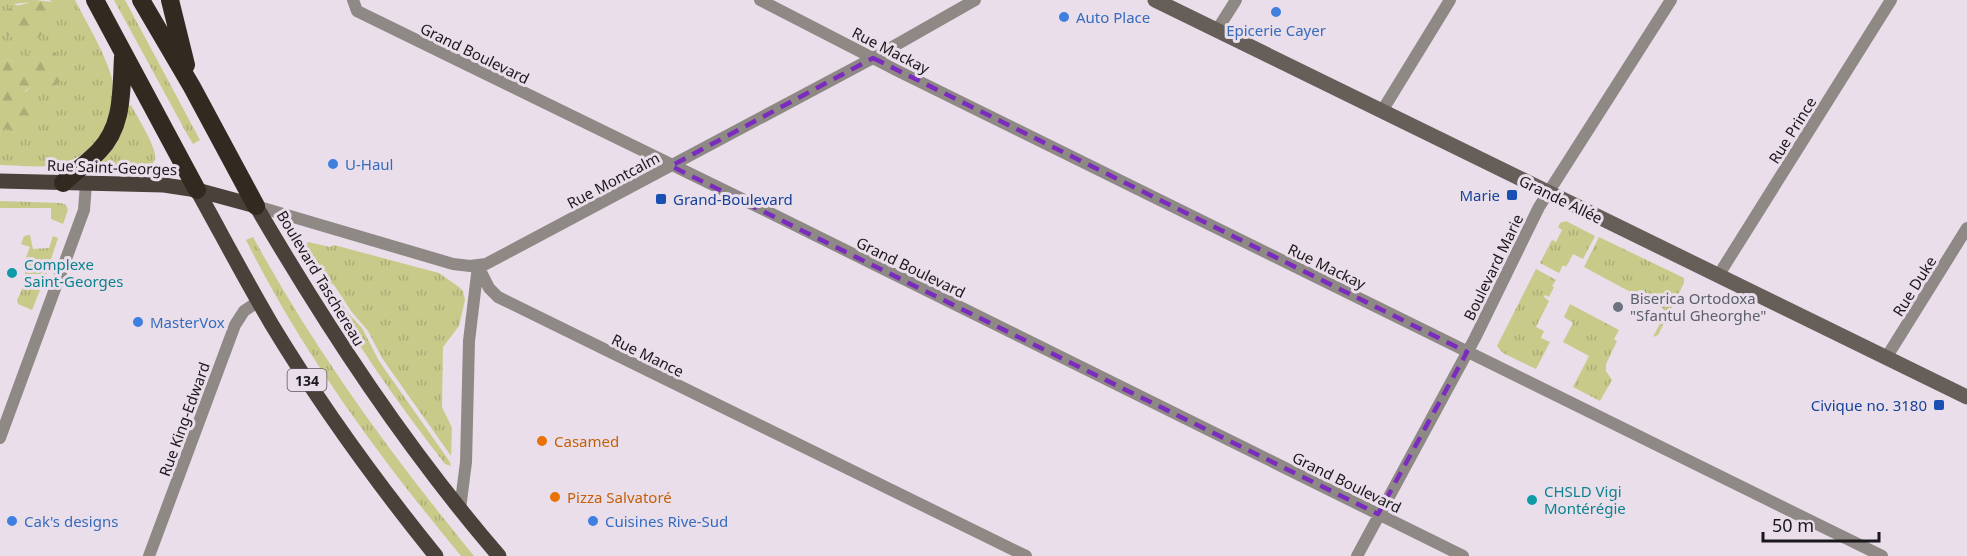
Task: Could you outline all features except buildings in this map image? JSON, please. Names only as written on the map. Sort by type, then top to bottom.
[{"type":"highway","name":"134","points":[[95,0],[196,190]]},
{"type":"highway","name":"Boulevard Taschereau","points":[[141,0],[192,87],[256,206]]},
{"type":"highway","points":[[170,0],[192,87]]},
{"type":"highway","points":[[63,183],[100,150],[114,129],[121,101],[123,55]]},
{"type":"main road","name":"Grande Allée","points":[[1155,0],[1967,397]]},
{"type":"main road","name":"Rue Saint-Georges","points":[[0,181],[164,185],[196,190],[256,206]]},
{"type":"main road","name":"134","points":[[196,190],[290,353],[347,439],[436,556]]},
{"type":"main road","name":"Boulevard Taschereau","points":[[256,206],[304,288],[351,361],[402,434],[499,556]]},
{"type":"street","name":"Grand Boulevard","points":[[353,0],[357,11],[1463,556]]},
{"type":"street","name":"Rue Mackay","points":[[760,0],[1882,556]]},
{"type":"street","name":"Rue Montcalm","points":[[478,266],[501,257],[873,58],[975,0]]},
{"type":"street","points":[[1217,30],[1236,0]]},
{"type":"street","points":[[1382,111],[1450,0]]},
{"type":"street","name":"Boulevard Marie","points":[[1356,556],[1467,352],[1539,207],[1671,0]]},
{"type":"street","name":"Rue Prince","points":[[1718,276],[1891,0]]},
{"type":"street","points":[[0,438],[81,219],[86,184]]},
{"type":"street","points":[[256,206],[453,264],[478,266],[469,341],[466,462],[460,509]]},
{"type":"street","name":"Rue Duke","points":[[1886,358],[1967,228]]},
{"type":"street","name":"Rue Mance","points":[[478,266],[489,288],[498,297],[1026,556]]},
{"type":"street","name":"Rue King-Edward","points":[[149,556],[232,331],[244,311],[259,301]]},
{"type":"highlighted area","points":[[873,58],[1467,352],[1378,514],[671,166]]},
{"type":"green space","points":[[0,0],[35,0],[14,4],[46,17],[53,2],[49,0],[75,0],[104,56],[114,89],[110,117],[96,142],[74,159],[45,166],[0,165],[0,132],[5,128],[22,97],[31,87],[19,62],[6,59],[0,62]]},
{"type":"green space","points":[[35,0],[53,2],[56,12],[46,17],[44,33],[28,45],[4,33],[4,15],[10,8]]},
{"type":"green space","points":[[114,0],[125,0],[200,140],[193,144]]},
{"type":"green space","points":[[55,52],[60,60],[65,79],[46,91],[31,87],[25,91],[35,120],[14,134],[7,128],[0,132],[0,62],[6,59],[19,62],[29,53]]},
{"type":"green space","points":[[131,105],[153,148],[155,159],[153,163],[144,168],[94,167],[126,106]]},
{"type":"green space","points":[[0,201],[61,203],[66,205],[68,210],[63,224],[51,219],[51,208],[0,208]]},
{"type":"green space","points":[[1566,221],[1595,236],[1583,259],[1573,254],[1566,267],[1563,265],[1559,273],[1540,263],[1552,240],[1556,242],[1562,230],[1558,227],[1560,223]]},
{"type":"green space","points":[[30,235],[33,249],[49,248],[53,236],[58,238],[46,274],[25,274],[25,269],[22,268],[30,247],[21,244],[24,236]]},
{"type":"green space","points":[[253,237],[302,321],[356,402],[474,556],[461,556],[344,404],[292,324],[268,282],[246,240]]},
{"type":"green space","points":[[1599,237],[1684,278],[1684,283],[1658,335],[1653,337],[1663,318],[1660,316],[1664,309],[1649,301],[1652,296],[1639,290],[1636,295],[1584,267]]},
{"type":"green space","points":[[308,242],[330,247],[334,245],[439,273],[463,291],[465,300],[459,326],[443,347],[442,407],[452,428],[451,456],[382,358],[368,331],[334,285],[325,279],[327,277],[314,256],[310,258],[304,249]]},
{"type":"green space","points":[[1536,269],[1556,280],[1549,297],[1545,295],[1544,297],[1549,301],[1536,327],[1544,331],[1541,338],[1550,342],[1536,369],[1503,353],[1497,346]]},
{"type":"green space","points":[[318,279],[332,288],[348,313],[362,328],[379,361],[451,466],[445,464],[395,396],[347,327]]},
{"type":"green space","points":[[25,283],[40,290],[32,310],[18,304],[17,300]]},
{"type":"green space","points":[[1570,304],[1619,330],[1614,339],[1617,341],[1606,364],[1606,371],[1612,380],[1600,401],[1573,387],[1589,356],[1563,342],[1573,323],[1564,317]]},
{"type":"place","name":"Epicerie Cayer","points":[[1276,12]]},
{"type":"place","name":"Auto Place","points":[[1064,17]]},
{"type":"place","name":"U-Haul","points":[[333,164]]},
{"type":"place","name":"Marie","points":[[1512,195]]},
{"type":"place","name":"Grand-Boulevard","points":[[661,199]]},
{"type":"place","name":"Complexe Saint-Georges","points":[[12,273]]},
{"type":"place","name":"Biserica Ortodoxa \"Sfantul Gheorghe\"","points":[[1618,307]]},
{"type":"place","name":"MasterVox","points":[[138,322]]},
{"type":"place","name":"Civique no. 3180","points":[[1939,405]]},
{"type":"place","name":"Casamed","points":[[542,441]]},
{"type":"place","name":"Pizza Salvatoré","points":[[555,497]]},
{"type":"place","name":"CHSLD Vigi Montérégie","points":[[1532,500]]},
{"type":"place","name":"Cak's designs","points":[[12,521]]},
{"type":"place","name":"Cuisines Rive-Sud","points":[[593,521]]}]
